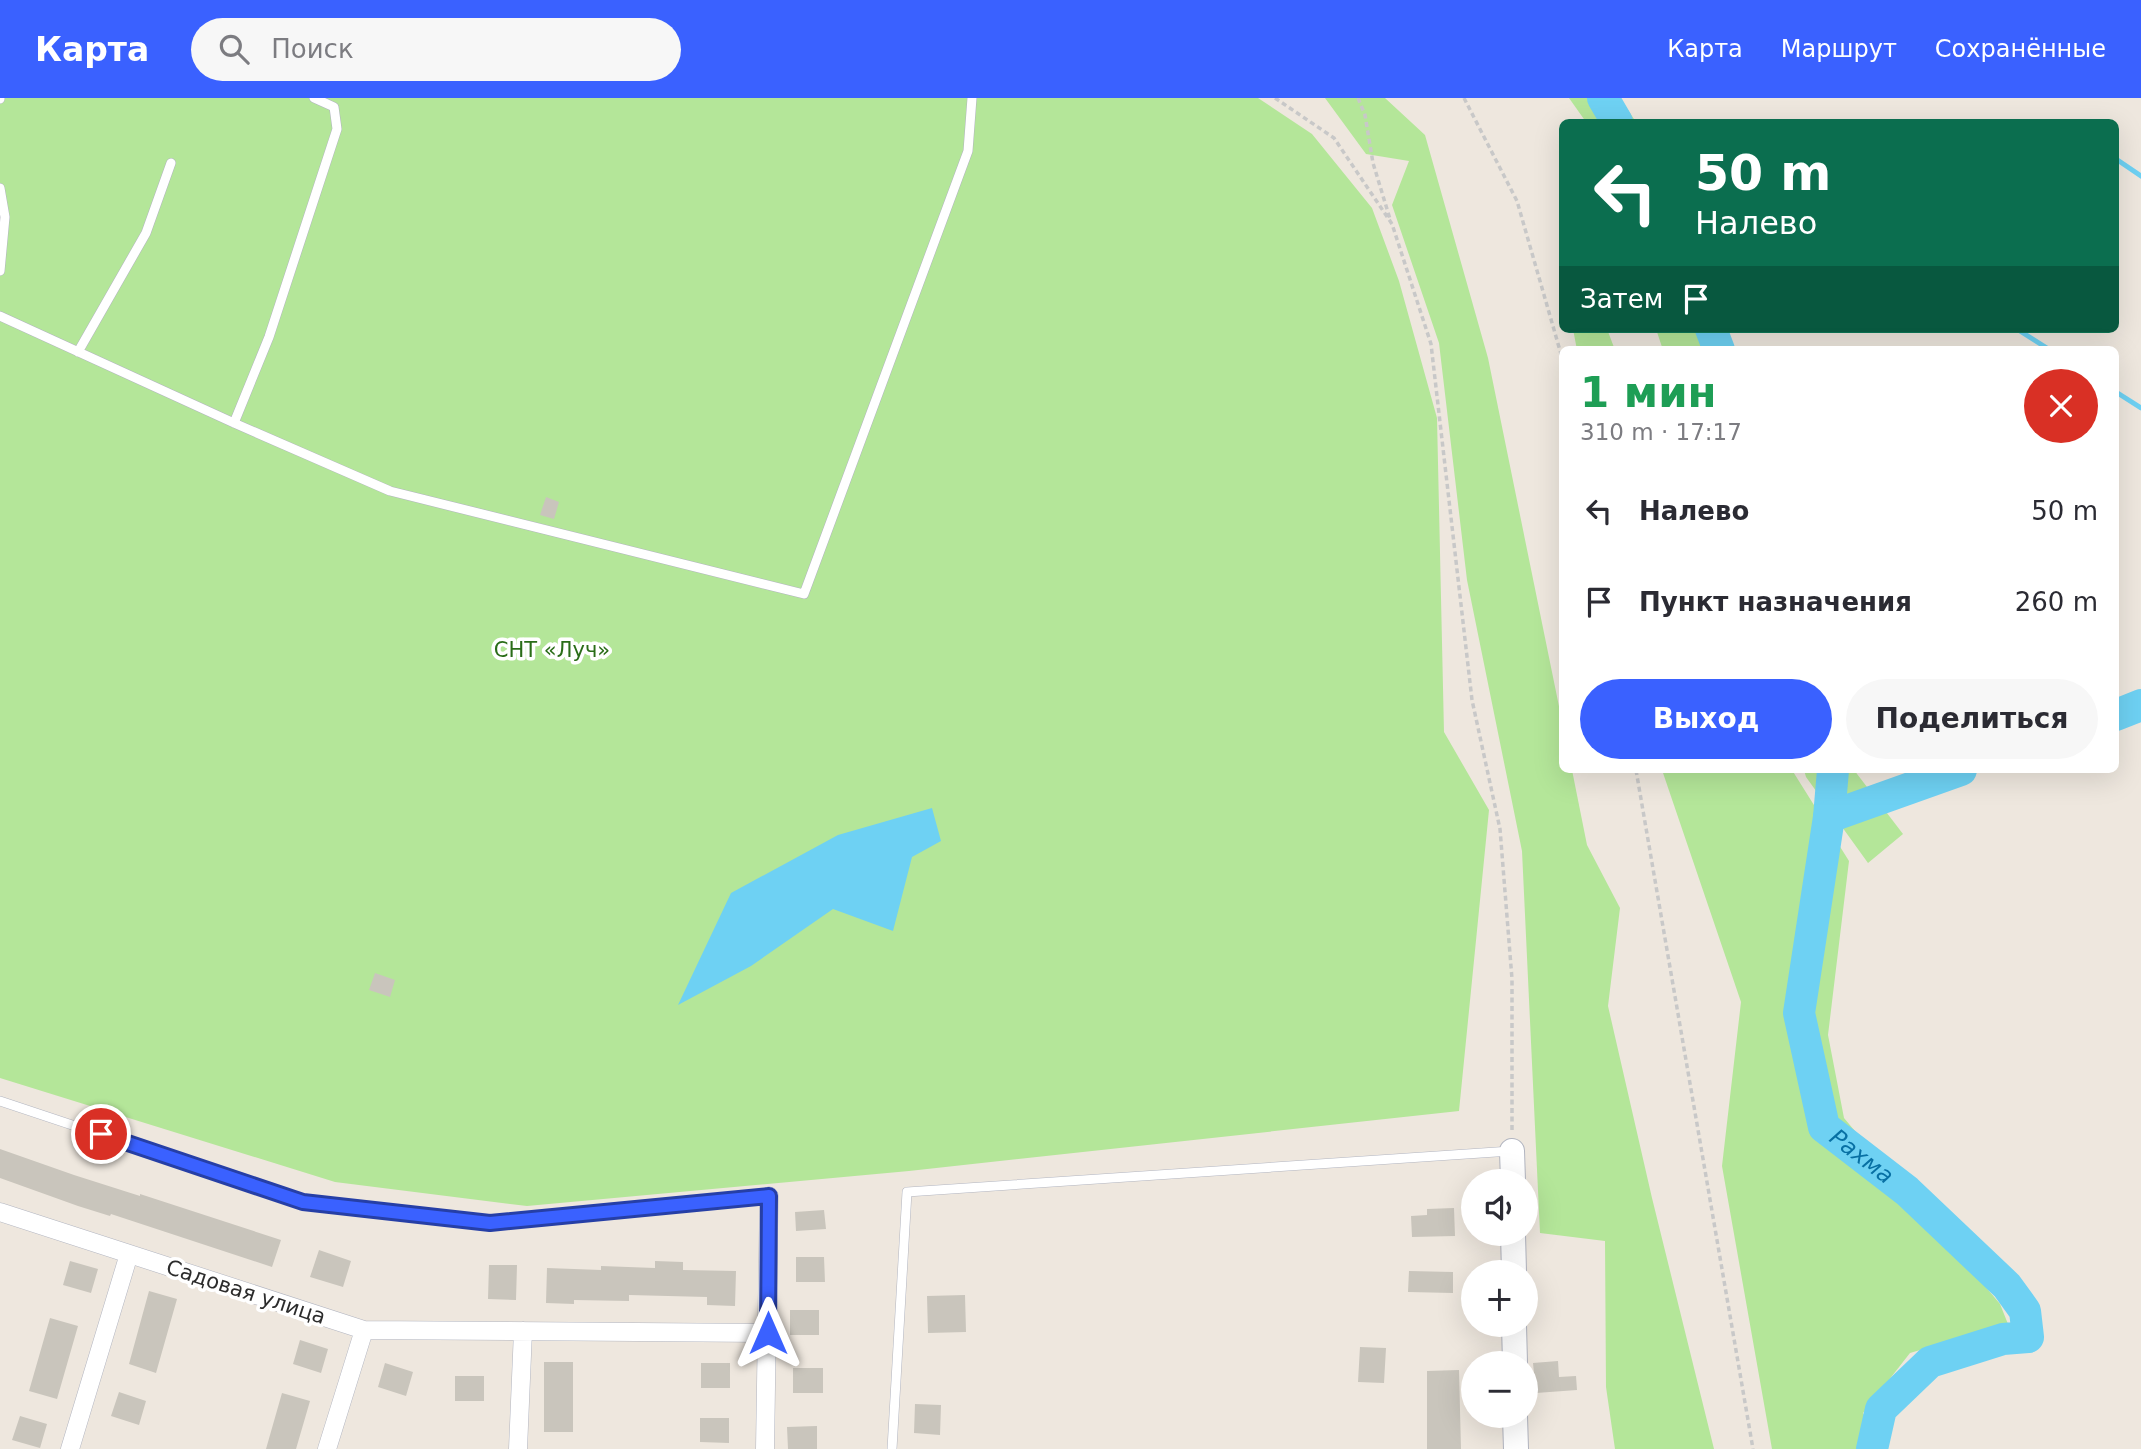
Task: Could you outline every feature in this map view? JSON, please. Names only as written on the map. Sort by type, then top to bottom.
[{"type":"street","points":[[1512,1151],[1513,1169]]},
{"type":"street","points":[[765,1449],[769,1196]]},
{"type":"street","name":"Садовая улица","points":[[0,1212],[363,1329],[768,1333]]},
{"type":"street","points":[[70,1449],[129,1254]]},
{"type":"street","points":[[327,1449],[363,1329]]},
{"type":"street","points":[[518,1449],[523,1331]]},
{"type":"street","points":[[1515,1428],[1516,1449]]},
{"type":"lane","points":[[234,423],[269,337],[337,129],[334,107],[314,98]]},
{"type":"lane","points":[[0,316],[390,491],[804,594],[968,151],[972,98]]},
{"type":"lane","points":[[78,352],[146,233],[170,163]]},
{"type":"lane","points":[[0,188],[0,271]]},
{"type":"lane","points":[[0,1101],[303,1202],[490,1223],[769,1196]]},
{"type":"lane","points":[[892,1449],[907,1192],[1512,1151]]},
{"type":"path","points":[[1275,98],[1334,138],[1392,224]]},
{"type":"path","points":[[1358,98],[1365,115],[1373,163],[1431,344],[1472,699],[1500,829],[1512,979],[1512,1151]]},
{"type":"path","points":[[1464,98],[1517,201],[1559,347]]},
{"type":"path","points":[[1637,773],[1753,1449]]},
{"type":"green space","name":"СНТ «Луч»","points":[[0,98],[1258,98],[1312,134],[1372,208],[1399,281],[1437,418],[1444,732],[1489,810],[1459,1111],[909,1171],[527,1206],[335,1182],[0,1078]]},
{"type":"green space","points":[[1325,98],[1385,98],[1425,135],[1488,358],[1559,706],[1559,773],[1573,773],[1587,845],[1620,908],[1608,1006],[1714,1449],[1615,1449],[1606,1387],[1605,1241],[1540,1233],[1522,851],[1467,580],[1439,343],[1392,205],[1409,161],[1366,154]]},
{"type":"green space","points":[[1569,98],[1620,98],[1634,119],[1584,119]]},
{"type":"green space","points":[[1574,333],[1609,333],[1613,346],[1576,346]]},
{"type":"green space","points":[[1657,333],[1716,333],[1720,346],[1662,346]]},
{"type":"green space","points":[[1663,773],[1794,773],[1849,861],[1828,1035],[1844,1118],[2000,1304],[2008,1324],[1910,1353],[1863,1413],[1882,1449],[1772,1449],[1722,1166],[1741,1002]]},
{"type":"green space","points":[[1805,773],[1856,773],[1903,834],[1868,863]]},
{"type":"water","points":[[932,808],[941,841],[912,857],[893,931],[833,909],[751,966],[678,1005],[731,893],[838,835]]},
{"type":"building","points":[[546,497],[559,502],[554,519],[540,515]]},
{"type":"building","points":[[375,973],[395,980],[390,997],[369,990]]},
{"type":"building","points":[[0,1149],[281,1240],[272,1267],[111,1214],[110,1216],[78,1206],[0,1178]]},
{"type":"building","points":[[1454,1208],[1455,1236],[1412,1237],[1411,1216],[1427,1215],[1427,1209]]},
{"type":"building","points":[[824,1210],[826,1229],[796,1231],[795,1212]]},
{"type":"building","points":[[319,1250],[351,1261],[343,1287],[310,1277]]},
{"type":"building","points":[[796,1257],[824,1257],[825,1282],[796,1282]]},
{"type":"building","points":[[70,1261],[98,1269],[91,1293],[63,1285]]},
{"type":"building","points":[[655,1261],[683,1262],[683,1270],[736,1271],[735,1306],[707,1305],[707,1297],[629,1295],[629,1301],[574,1300],[574,1304],[546,1303],[547,1268],[655,1268]]},
{"type":"building","points":[[489,1265],[517,1265],[516,1300],[488,1299]]},
{"type":"building","points":[[1409,1271],[1453,1272],[1453,1293],[1408,1292]]},
{"type":"building","points":[[149,1291],[177,1299],[156,1373],[129,1364]]},
{"type":"building","points":[[965,1295],[966,1332],[928,1333],[927,1296]]},
{"type":"building","points":[[790,1310],[819,1310],[819,1335],[790,1335]]},
{"type":"building","points":[[50,1318],[78,1326],[57,1399],[29,1391]]},
{"type":"building","points":[[300,1340],[328,1349],[321,1373],[293,1364]]},
{"type":"building","points":[[1360,1347],[1386,1348],[1384,1383],[1358,1382]]},
{"type":"building","points":[[1558,1361],[1559,1377],[1576,1376],[1577,1390],[1538,1393],[1538,1363]]},
{"type":"building","points":[[544,1362],[573,1362],[573,1432],[544,1432]]},
{"type":"building","points":[[385,1363],[413,1372],[406,1396],[378,1387]]},
{"type":"building","points":[[701,1363],[730,1363],[730,1388],[701,1388]]},
{"type":"building","points":[[793,1368],[823,1368],[823,1393],[793,1393]]},
{"type":"building","points":[[1459,1370],[1461,1449],[1427,1449],[1427,1371]]},
{"type":"building","points":[[455,1376],[484,1376],[484,1401],[455,1401]]},
{"type":"building","points":[[119,1392],[146,1401],[139,1425],[111,1416]]},
{"type":"building","points":[[282,1393],[310,1401],[296,1449],[266,1449]]},
{"type":"building","points":[[915,1404],[941,1405],[940,1435],[914,1433]]},
{"type":"building","points":[[20,1416],[47,1424],[40,1448],[12,1440]]},
{"type":"building","points":[[700,1418],[729,1418],[729,1443],[700,1442]]},
{"type":"building","points":[[817,1426],[817,1449],[788,1449],[787,1427]]},
{"type":"waterway","points":[[1603,98],[1615,119]]},
{"type":"waterway","points":[[2119,161],[2141,176]]},
{"type":"waterway","points":[[1713,333],[1717,346]]},
{"type":"waterway","points":[[2023,333],[2044,346]]},
{"type":"waterway","points":[[2119,394],[2141,408]]},
{"type":"waterway","points":[[2126,711],[2141,695]]},
{"type":"waterway","name":"Рахма","points":[[2119,714],[2141,705]]},
{"type":"waterway","name":"Рахма","points":[[1833,773],[1829,817],[1799,1013],[1824,1127],[1907,1191],[2007,1286],[2025,1311],[2028,1337],[2003,1339],[1930,1362],[1881,1409],[1872,1449]]},
{"type":"waterway","name":"Рахма","points":[[1829,817],[1953,773]]},
{"type":"route","points":[[101,1134],[303,1202],[490,1223],[769,1196],[768,1333]]}]
